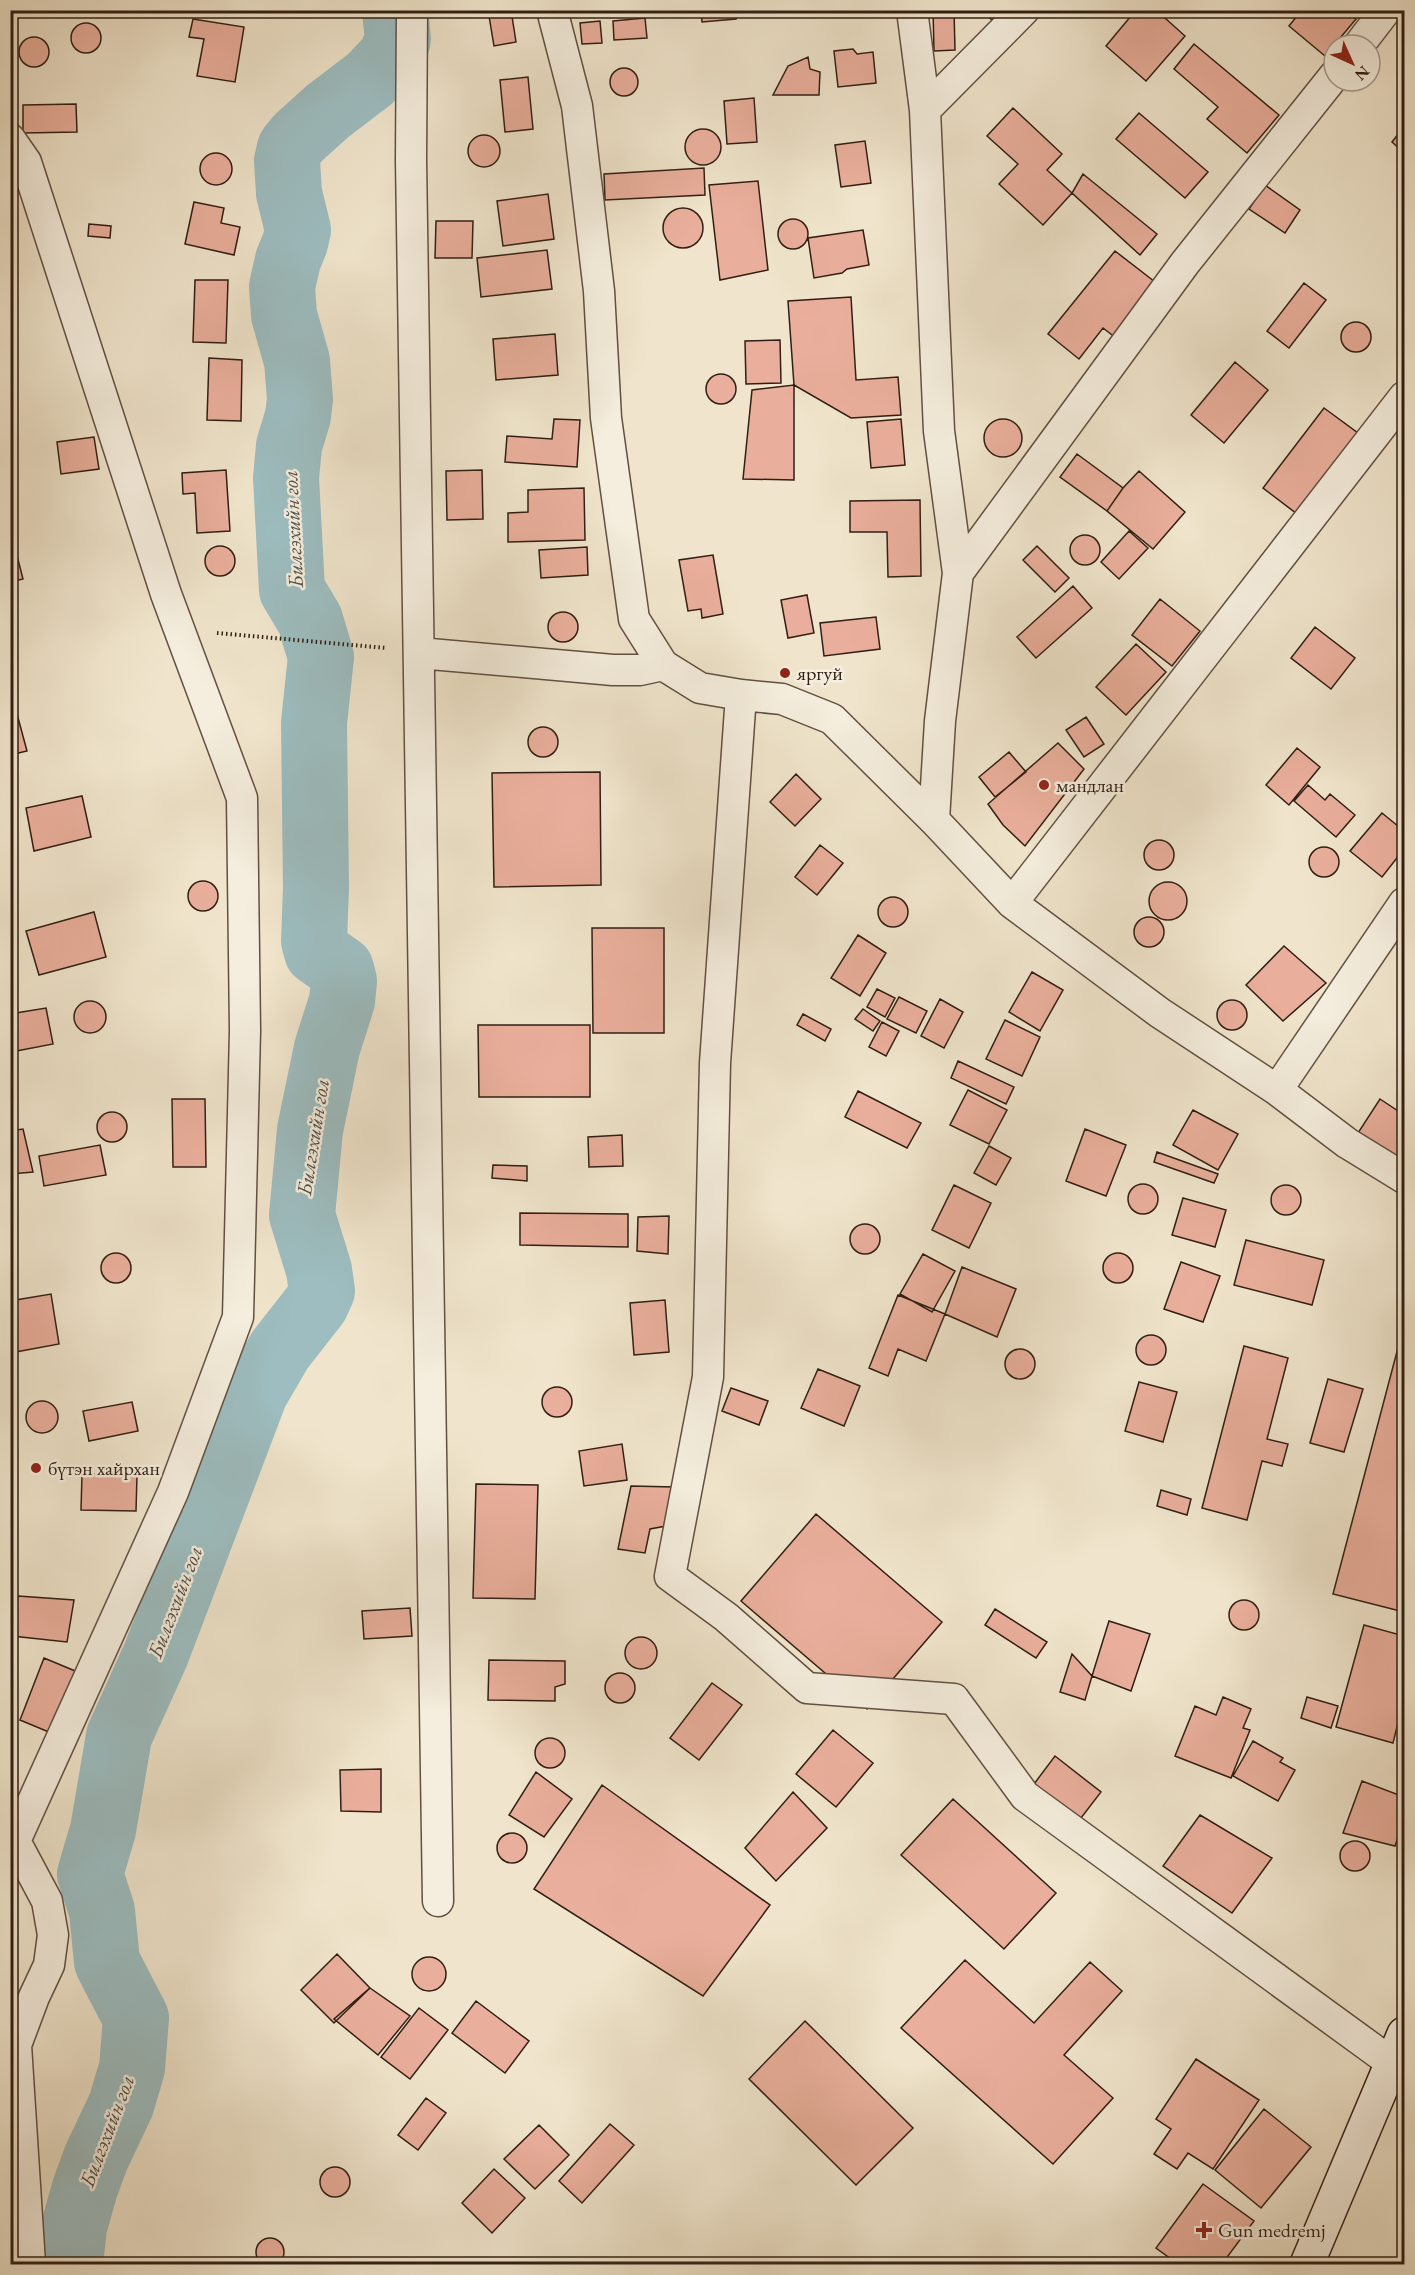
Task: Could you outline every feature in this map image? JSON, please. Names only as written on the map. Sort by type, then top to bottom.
[{"type":"main road","points":[[1307,2265],[1398,2048]]},
{"type":"street","points":[[412,10],[406,651],[438,1901]]},
{"type":"street","points":[[552,10],[578,106],[599,291],[606,418],[634,619],[663,665],[700,688],[782,699],[832,719],[934,820],[1012,903],[1160,1013],[1277,1090],[1347,1143],[1404,1178]]},
{"type":"street","points":[[912,10],[926,110],[939,431],[958,573],[940,721],[934,820]]},
{"type":"street","points":[[926,110],[1024,10]]},
{"type":"street","points":[[1368,33],[1386,10]]},
{"type":"street","points":[[958,573],[1185,263],[1322,91]]},
{"type":"street","points":[[10,139],[26,162],[166,594],[242,798],[245,1030],[238,1317],[172,1492],[15,1841],[47,1901],[53,1935],[49,1965],[13,2045],[30,2265]]},
{"type":"street","points":[[1012,903],[1404,397]]},
{"type":"street","points":[[406,651],[613,670],[640,670],[663,665]]},
{"type":"street","points":[[741,695],[715,1063],[708,1377],[670,1576],[726,1617],[807,1688],[954,1699],[1025,1796],[1398,2048]]},
{"type":"street","points":[[1277,1090],[1404,903]]},
{"type":"path","points":[[241,636],[406,651]]},
{"type":"building","points":[[488,10],[511,10],[516,42],[494,46]]},
{"type":"building","points":[[701,10],[736,10],[736,19],[702,22]]},
{"type":"building","points":[[933,10],[954,10],[955,50],[934,51]]},
{"type":"building","points":[[981,10],[1003,10],[993,21]]},
{"type":"building","points":[[1136,10],[1156,10],[1185,36],[1146,81],[1106,46]]},
{"type":"building","points":[[1302,10],[1346,10],[1356,19],[1344,33],[1322,33],[1322,54],[1289,26]]},
{"type":"building","points":[[645,18],[647,38],[614,40],[613,21]]},
{"type":"building","points":[[193,19],[244,27],[235,82],[197,76],[204,39],[189,37]]},
{"type":"building","points":[[600,21],[602,43],[582,44],[580,23]]},
{"type":"building","points":[[86,23],[97,27],[101,38],[97,49],[86,53],[75,49],[71,38],[75,27]]},
{"type":"building","points":[[34,37],[45,41],[49,52],[45,63],[34,67],[23,63],[19,52],[23,41]]},
{"type":"building","points":[[1194,44],[1279,115],[1247,153],[1207,119],[1218,107],[1174,69]]},
{"type":"building","points":[[853,49],[857,54],[873,52],[876,83],[838,87],[834,51]]},
{"type":"building","points":[[808,57],[810,69],[820,72],[819,95],[773,95],[788,66]]},
{"type":"building","points":[[624,68],[634,72],[638,82],[634,92],[624,96],[614,92],[610,82],[614,72]]},
{"type":"building","points":[[528,77],[533,129],[505,132],[500,80]]},
{"type":"building","points":[[754,98],[757,142],[727,144],[724,101]]},
{"type":"building","points":[[76,104],[77,132],[23,133],[23,105]]},
{"type":"building","points":[[1013,108],[1062,154],[1047,170],[1072,193],[1043,225],[999,184],[1018,164],[987,136]]},
{"type":"building","points":[[1139,113],[1208,172],[1185,198],[1116,139]]},
{"type":"building","points":[[1404,127],[1404,153],[1392,142]]},
{"type":"building","points":[[703,129],[715,135],[721,147],[715,159],[703,165],[691,159],[685,147],[691,135]]},
{"type":"building","points":[[484,135],[495,140],[500,151],[495,162],[484,167],[473,162],[468,151],[473,140]]},
{"type":"building","points":[[865,141],[871,183],[841,187],[835,145]]},
{"type":"building","points":[[216,153],[227,158],[232,169],[227,180],[216,185],[205,180],[200,169],[205,158]]},
{"type":"building","points":[[704,168],[705,195],[605,200],[604,174]]},
{"type":"building","points":[[1083,174],[1157,234],[1140,255],[1072,193]]},
{"type":"building","points":[[758,181],[768,270],[720,280],[709,185]]},
{"type":"building","points":[[1265,185],[1300,210],[1285,233],[1249,209]]},
{"type":"building","points":[[548,194],[554,239],[503,246],[497,201]]},
{"type":"building","points":[[194,202],[224,208],[221,223],[240,227],[234,255],[185,244]]},
{"type":"building","points":[[683,208],[697,214],[703,228],[697,242],[683,248],[669,242],[663,228],[669,214]]},
{"type":"building","points":[[793,219],[804,223],[808,234],[804,245],[793,249],[782,245],[778,234],[782,223]]},
{"type":"building","points":[[436,221],[473,221],[472,258],[435,258]]},
{"type":"building","points":[[89,224],[111,226],[110,238],[88,236]]},
{"type":"building","points":[[863,230],[869,265],[814,278],[808,238]]},
{"type":"building","points":[[547,250],[552,289],[481,297],[477,258]]},
{"type":"building","points":[[1115,251],[1159,285],[1116,338],[1103,328],[1079,359],[1048,334]]},
{"type":"building","points":[[195,280],[228,280],[226,343],[193,342]]},
{"type":"building","points":[[1304,283],[1326,300],[1289,348],[1267,331]]},
{"type":"building","points":[[851,297],[856,380],[898,377],[901,415],[851,418],[794,385],[788,301]]},
{"type":"building","points":[[1356,322],[1362,323],[1370,331],[1370,343],[1362,351],[1356,352],[1350,351],[1342,343],[1341,337],[1342,331],[1350,323]]},
{"type":"building","points":[[555,334],[558,375],[496,380],[493,339]]},
{"type":"building","points":[[780,340],[781,383],[746,384],[745,341]]},
{"type":"building","points":[[209,358],[242,360],[241,421],[207,420]]},
{"type":"building","points":[[1235,362],[1268,390],[1224,443],[1191,415]]},
{"type":"building","points":[[721,374],[727,375],[735,383],[735,395],[727,403],[721,404],[715,403],[707,395],[706,389],[707,383],[715,375]]},
{"type":"building","points":[[794,385],[794,480],[743,479],[752,390]]},
{"type":"building","points":[[1324,408],[1362,436],[1301,517],[1263,488]]},
{"type":"building","points":[[554,419],[580,420],[577,467],[505,462],[507,436],[552,439]]},
{"type":"building","points":[[901,419],[905,465],[871,468],[867,422]]},
{"type":"building","points":[[1003,419],[1016,425],[1022,438],[1016,451],[1003,457],[990,451],[984,438],[990,425]]},
{"type":"building","points":[[94,437],[99,469],[61,474],[57,442]]},
{"type":"building","points":[[1077,454],[1123,488],[1107,511],[1060,477]]},
{"type":"building","points":[[226,470],[230,531],[197,533],[195,493],[183,494],[182,473]]},
{"type":"building","points":[[482,470],[483,519],[447,520],[446,471]]},
{"type":"building","points":[[1139,471],[1185,512],[1153,549],[1107,511],[1123,488]]},
{"type":"building","points":[[584,488],[585,540],[508,542],[508,513],[528,512],[528,490]]},
{"type":"building","points":[[920,500],[921,576],[888,577],[887,532],[850,532],[850,501]]},
{"type":"building","points":[[10,528],[23,579],[10,582]]},
{"type":"building","points":[[1129,531],[1148,548],[1119,579],[1101,562]]},
{"type":"building","points":[[1085,535],[1091,536],[1099,544],[1099,556],[1091,564],[1085,565],[1079,564],[1071,556],[1070,550],[1071,544],[1079,536]]},
{"type":"building","points":[[220,546],[226,547],[234,555],[234,567],[226,575],[220,576],[214,575],[206,567],[205,561],[206,555],[214,547]]},
{"type":"building","points":[[1037,546],[1069,578],[1055,592],[1023,560]]},
{"type":"building","points":[[587,547],[588,575],[541,578],[539,550]]},
{"type":"building","points":[[713,555],[723,614],[702,618],[701,609],[688,611],[679,560]]},
{"type":"building","points":[[1073,586],[1092,608],[1036,658],[1017,637]]},
{"type":"building","points":[[807,595],[814,633],[788,638],[781,600]]},
{"type":"building","points":[[1160,599],[1200,631],[1172,666],[1132,635]]},
{"type":"building","points":[[563,612],[569,613],[577,621],[577,633],[569,641],[563,642],[557,641],[549,633],[548,627],[549,621],[557,613]]},
{"type":"building","points":[[876,617],[880,649],[824,656],[820,623]]},
{"type":"building","points":[[1315,627],[1355,658],[1331,689],[1291,658]]},
{"type":"building","points":[[1136,644],[1166,672],[1126,715],[1096,687]]},
{"type":"building","points":[[17,714],[27,751],[10,755],[10,715]]},
{"type":"building","points":[[1086,717],[1104,744],[1084,757],[1066,730]]},
{"type":"building","points":[[543,727],[549,728],[557,736],[557,748],[549,756],[543,757],[537,756],[529,748],[528,742],[529,736],[537,728]]},
{"type":"building","points":[[1058,743],[1084,769],[1025,846],[1003,825],[988,804]]},
{"type":"building","points":[[1297,748],[1320,767],[1289,805],[1266,785]]},
{"type":"building","points":[[1009,752],[1026,772],[995,797],[979,777]]},
{"type":"building","points":[[600,772],[601,885],[494,887],[492,773]]},
{"type":"building","points":[[796,774],[821,799],[795,826],[770,802]]},
{"type":"building","points":[[1308,785],[1325,800],[1330,794],[1355,815],[1336,837],[1294,801]]},
{"type":"building","points":[[82,796],[91,837],[34,851],[26,808]]},
{"type":"building","points":[[1382,813],[1404,831],[1404,849],[1382,877],[1350,851]]},
{"type":"building","points":[[1159,840],[1165,841],[1173,849],[1173,861],[1165,869],[1159,870],[1153,869],[1145,861],[1144,855],[1145,849],[1153,841]]},
{"type":"building","points":[[820,845],[843,863],[817,895],[795,877]]},
{"type":"building","points":[[1324,847],[1330,848],[1338,856],[1338,868],[1330,876],[1324,877],[1318,876],[1310,868],[1309,862],[1310,856],[1318,848]]},
{"type":"building","points":[[203,881],[209,882],[217,890],[217,902],[209,910],[203,911],[197,910],[189,902],[188,896],[189,890],[197,882]]},
{"type":"building","points":[[1168,882],[1181,888],[1187,901],[1181,914],[1168,920],[1155,914],[1149,901],[1155,888]]},
{"type":"building","points":[[893,897],[899,898],[907,906],[907,918],[899,926],[893,927],[887,926],[879,918],[878,912],[879,906],[887,898]]},
{"type":"building","points":[[94,912],[106,957],[39,975],[26,931]]},
{"type":"building","points":[[1149,917],[1155,918],[1163,926],[1163,938],[1155,946],[1149,947],[1143,946],[1135,938],[1134,932],[1135,926],[1143,918]]},
{"type":"building","points":[[592,928],[664,928],[664,1033],[593,1033]]},
{"type":"building","points":[[858,935],[886,953],[860,996],[831,978]]},
{"type":"building","points":[[1284,946],[1326,983],[1283,1021],[1246,985]]},
{"type":"building","points":[[1032,972],[1063,990],[1040,1031],[1009,1012]]},
{"type":"building","points":[[877,989],[895,998],[885,1017],[867,1007]]},
{"type":"building","points":[[899,997],[927,1011],[916,1033],[887,1019]]},
{"type":"building","points":[[940,999],[963,1012],[944,1048],[921,1036]]},
{"type":"building","points":[[1232,1000],[1238,1001],[1246,1009],[1246,1021],[1238,1029],[1232,1030],[1226,1029],[1218,1021],[1217,1015],[1218,1009],[1226,1001]]},
{"type":"building","points":[[90,1001],[101,1006],[106,1017],[101,1028],[90,1033],[79,1028],[74,1017],[79,1006]]},
{"type":"building","points":[[46,1008],[53,1044],[11,1052],[10,1014]]},
{"type":"building","points":[[863,1009],[880,1021],[873,1031],[855,1019]]},
{"type":"building","points":[[803,1014],[831,1029],[825,1041],[797,1025]]},
{"type":"building","points":[[1005,1020],[1040,1037],[1022,1076],[986,1059]]},
{"type":"building","points":[[882,1022],[899,1031],[886,1056],[869,1047]]},
{"type":"building","points":[[478,1025],[590,1025],[590,1097],[479,1097]]},
{"type":"building","points":[[958,1061],[1014,1087],[1006,1104],[951,1078]]},
{"type":"building","points":[[968,1090],[1007,1110],[989,1144],[950,1125]]},
{"type":"building","points":[[858,1091],[921,1123],[907,1148],[845,1117]]},
{"type":"building","points":[[172,1099],[205,1099],[206,1167],[173,1167]]},
{"type":"building","points":[[1380,1099],[1404,1115],[1404,1172],[1356,1136]]},
{"type":"building","points":[[1193,1110],[1238,1134],[1218,1170],[1173,1145]]},
{"type":"building","points":[[112,1112],[118,1113],[126,1121],[126,1133],[118,1141],[112,1142],[106,1141],[98,1133],[97,1127],[98,1121],[106,1113]]},
{"type":"building","points":[[23,1129],[33,1172],[10,1174],[10,1131]]},
{"type":"building","points":[[1085,1129],[1126,1145],[1106,1196],[1066,1181]]},
{"type":"building","points":[[622,1135],[623,1166],[589,1167],[588,1137]]},
{"type":"building","points":[[100,1145],[106,1175],[44,1186],[39,1156]]},
{"type":"building","points":[[989,1146],[1011,1158],[996,1185],[974,1173]]},
{"type":"building","points":[[1157,1152],[1218,1174],[1214,1183],[1154,1162]]},
{"type":"building","points":[[493,1165],[527,1166],[527,1181],[492,1178]]},
{"type":"building","points":[[1143,1184],[1149,1185],[1157,1193],[1157,1205],[1149,1213],[1143,1214],[1137,1213],[1129,1205],[1128,1199],[1129,1193],[1137,1185]]},
{"type":"building","points":[[954,1185],[991,1203],[969,1248],[932,1230]]},
{"type":"building","points":[[1286,1185],[1297,1189],[1301,1200],[1297,1211],[1286,1215],[1275,1211],[1271,1200],[1275,1189]]},
{"type":"building","points":[[1183,1198],[1226,1210],[1215,1247],[1172,1235]]},
{"type":"building","points":[[520,1213],[628,1214],[628,1247],[520,1245]]},
{"type":"building","points":[[669,1216],[668,1254],[637,1251],[638,1217]]},
{"type":"building","points":[[865,1224],[871,1225],[879,1233],[879,1245],[871,1253],[865,1254],[859,1253],[851,1245],[850,1239],[851,1233],[859,1225]]},
{"type":"building","points":[[1246,1240],[1324,1260],[1312,1305],[1234,1285]]},
{"type":"building","points":[[116,1253],[127,1257],[131,1268],[127,1279],[116,1283],[105,1279],[101,1268],[105,1257]]},
{"type":"building","points":[[1118,1253],[1124,1254],[1132,1262],[1132,1274],[1124,1282],[1118,1283],[1112,1282],[1104,1274],[1103,1268],[1104,1262],[1112,1254]]},
{"type":"building","points":[[923,1254],[955,1271],[932,1312],[900,1294]]},
{"type":"building","points":[[1181,1262],[1220,1276],[1203,1322],[1164,1309]]},
{"type":"building","points":[[962,1267],[1016,1289],[997,1337],[945,1314]]},
{"type":"building","points":[[51,1294],[59,1344],[10,1353],[10,1301]]},
{"type":"building","points":[[898,1295],[945,1314],[926,1361],[898,1349],[888,1376],[869,1368]]},
{"type":"building","points":[[665,1300],[669,1352],[634,1355],[630,1303]]},
{"type":"building","points":[[1404,1325],[1404,1612],[1333,1594]]},
{"type":"building","points":[[1151,1335],[1157,1336],[1165,1344],[1165,1356],[1157,1364],[1151,1365],[1145,1364],[1137,1356],[1136,1350],[1137,1344],[1145,1336]]},
{"type":"building","points":[[1244,1346],[1288,1358],[1267,1439],[1288,1444],[1282,1466],[1262,1461],[1247,1520],[1202,1508]]},
{"type":"building","points":[[1020,1349],[1026,1350],[1034,1358],[1034,1370],[1026,1378],[1020,1379],[1014,1378],[1006,1370],[1005,1364],[1006,1358],[1014,1350]]},
{"type":"building","points":[[818,1369],[860,1386],[844,1426],[801,1408]]},
{"type":"building","points":[[1328,1379],[1363,1389],[1344,1452],[1310,1443]]},
{"type":"building","points":[[1139,1382],[1177,1392],[1163,1442],[1125,1431]]},
{"type":"building","points":[[557,1387],[563,1388],[571,1396],[571,1408],[563,1416],[557,1417],[551,1416],[543,1408],[542,1402],[543,1396],[551,1388]]},
{"type":"building","points":[[731,1388],[768,1401],[759,1425],[722,1411]]},
{"type":"building","points":[[42,1401],[54,1405],[58,1417],[54,1429],[42,1433],[30,1429],[26,1417],[30,1405]]},
{"type":"building","points":[[132,1402],[138,1431],[89,1441],[83,1411]]},
{"type":"building","points":[[622,1444],[627,1480],[584,1486],[579,1451]]},
{"type":"building","points":[[82,1474],[137,1475],[136,1511],[81,1510]]},
{"type":"building","points":[[476,1484],[538,1485],[535,1599],[473,1598]]},
{"type":"building","points":[[631,1486],[674,1487],[666,1526],[650,1529],[645,1553],[618,1549]]},
{"type":"building","points":[[1161,1490],[1191,1499],[1187,1515],[1157,1506]]},
{"type":"building","points":[[816,1514],[942,1622],[867,1709],[741,1601]]},
{"type":"building","points":[[18,1596],[74,1600],[67,1642],[12,1636]]},
{"type":"building","points":[[1244,1600],[1255,1604],[1259,1615],[1255,1626],[1244,1630],[1233,1626],[1229,1615],[1233,1604]]},
{"type":"building","points":[[410,1608],[412,1636],[364,1639],[362,1611]]},
{"type":"building","points":[[995,1609],[1047,1642],[1036,1658],[985,1625]]},
{"type":"building","points":[[1109,1621],[1150,1634],[1131,1691],[1092,1676]]},
{"type":"building","points":[[1364,1625],[1404,1636],[1404,1699],[1393,1743],[1336,1727]]},
{"type":"building","points":[[641,1637],[652,1642],[657,1653],[652,1664],[641,1669],[630,1664],[625,1653],[630,1642]]},
{"type":"building","points":[[1072,1654],[1092,1676],[1085,1700],[1060,1692]]},
{"type":"building","points":[[44,1658],[80,1673],[56,1735],[20,1720]]},
{"type":"building","points":[[489,1660],[565,1661],[565,1684],[555,1687],[555,1701],[488,1700]]},
{"type":"building","points":[[620,1673],[626,1674],[634,1682],[634,1694],[626,1702],[620,1703],[614,1702],[606,1694],[605,1688],[606,1682],[614,1674]]},
{"type":"building","points":[[712,1683],[742,1705],[699,1760],[670,1738]]},
{"type":"building","points":[[1223,1697],[1251,1709],[1243,1728],[1250,1730],[1231,1778],[1175,1756],[1195,1706],[1216,1715]]},
{"type":"building","points":[[1307,1697],[1338,1706],[1331,1728],[1301,1718]]},
{"type":"building","points":[[833,1730],[873,1763],[836,1807],[796,1774]]},
{"type":"building","points":[[550,1738],[556,1739],[564,1747],[564,1759],[556,1767],[550,1768],[544,1767],[536,1759],[535,1753],[536,1747],[544,1739]]},
{"type":"building","points":[[1253,1741],[1283,1758],[1280,1762],[1295,1770],[1278,1801],[1233,1776]]},
{"type":"building","points":[[1055,1756],[1101,1792],[1071,1831],[1025,1796]]},
{"type":"building","points":[[381,1769],[381,1812],[341,1811],[340,1770]]},
{"type":"building","points":[[536,1772],[572,1799],[544,1837],[509,1815]]},
{"type":"building","points":[[1362,1781],[1404,1797],[1404,1820],[1395,1846],[1343,1833]]},
{"type":"building","points":[[602,1785],[770,1905],[703,1996],[534,1889]]},
{"type":"building","points":[[793,1792],[827,1828],[776,1881],[745,1848]]},
{"type":"building","points":[[953,1799],[1056,1893],[1004,1949],[901,1855]]},
{"type":"building","points":[[1200,1815],[1272,1858],[1232,1913],[1163,1866]]},
{"type":"building","points":[[512,1833],[518,1834],[526,1842],[526,1854],[518,1862],[512,1863],[506,1862],[498,1854],[497,1848],[498,1842],[506,1834]]},
{"type":"building","points":[[1355,1841],[1361,1842],[1369,1850],[1369,1862],[1361,1870],[1355,1871],[1349,1870],[1341,1862],[1340,1856],[1341,1850],[1349,1842]]},
{"type":"building","points":[[337,1954],[370,1988],[334,2023],[301,1990]]},
{"type":"building","points":[[429,1957],[441,1962],[446,1974],[441,1986],[429,1991],[417,1986],[412,1974],[417,1962]]},
{"type":"building","points":[[965,1960],[1034,2023],[1090,1962],[1122,1991],[1064,2055],[1113,2098],[1053,2164],[901,2028]]},
{"type":"building","points":[[370,1988],[410,2016],[378,2055],[334,2019]]},
{"type":"building","points":[[476,2001],[529,2041],[505,2073],[452,2033]]},
{"type":"building","points":[[419,2008],[448,2030],[410,2079],[381,2057]]},
{"type":"building","points":[[805,2021],[913,2128],[856,2185],[749,2079]]},
{"type":"building","points":[[1196,2059],[1259,2100],[1213,2169],[1188,2153],[1177,2169],[1154,2154],[1171,2129],[1156,2119]]},
{"type":"building","points":[[426,2098],[446,2113],[418,2150],[398,2135]]},
{"type":"building","points":[[1264,2109],[1311,2147],[1261,2208],[1215,2170]]},
{"type":"building","points":[[610,2124],[634,2145],[582,2203],[559,2181]]},
{"type":"building","points":[[539,2125],[569,2155],[535,2189],[504,2159]]},
{"type":"building","points":[[335,2167],[341,2168],[349,2176],[349,2188],[341,2196],[335,2197],[329,2196],[321,2188],[320,2182],[321,2176],[329,2168]]},
{"type":"building","points":[[494,2169],[525,2198],[492,2233],[462,2203]]},
{"type":"building","points":[[1203,2184],[1254,2221],[1222,2264],[1178,2264],[1156,2248]]},
{"type":"building","points":[[270,2238],[280,2242],[284,2252],[280,2262],[270,2266],[260,2262],[256,2252],[260,2242]]},
{"type":"waterway","name":"Билгэхийн гол","points":[[70,2264],[74,2227],[85,2188],[96,2158],[121,2105],[132,2068],[136,2018],[107,1962],[102,1911],[90,1874],[103,1830],[119,1736],[156,1654],[255,1393],[280,1350],[316,1304],[322,1291],[319,1270],[302,1215],[310,1130],[327,1048],[342,1001],[344,981],[341,969],[317,952],[314,941],[316,888],[314,723],[321,657],[310,620],[292,590],[286,478],[289,446],[298,416],[300,399],[297,361],[284,315],[282,287],[298,230],[289,193],[287,161],[290,148],[298,138],[328,111],[370,79],[390,58],[398,40],[395,10]]},
{"type":"place","name":"яргуй","points":[[785,673]]},
{"type":"place","name":"мандлан","points":[[1044,785]]},
{"type":"place","name":"бүтэн хайрхан","points":[[36,1468]]},
{"type":"place","name":"Gun medremj","points":[[1204,2230]]}]
